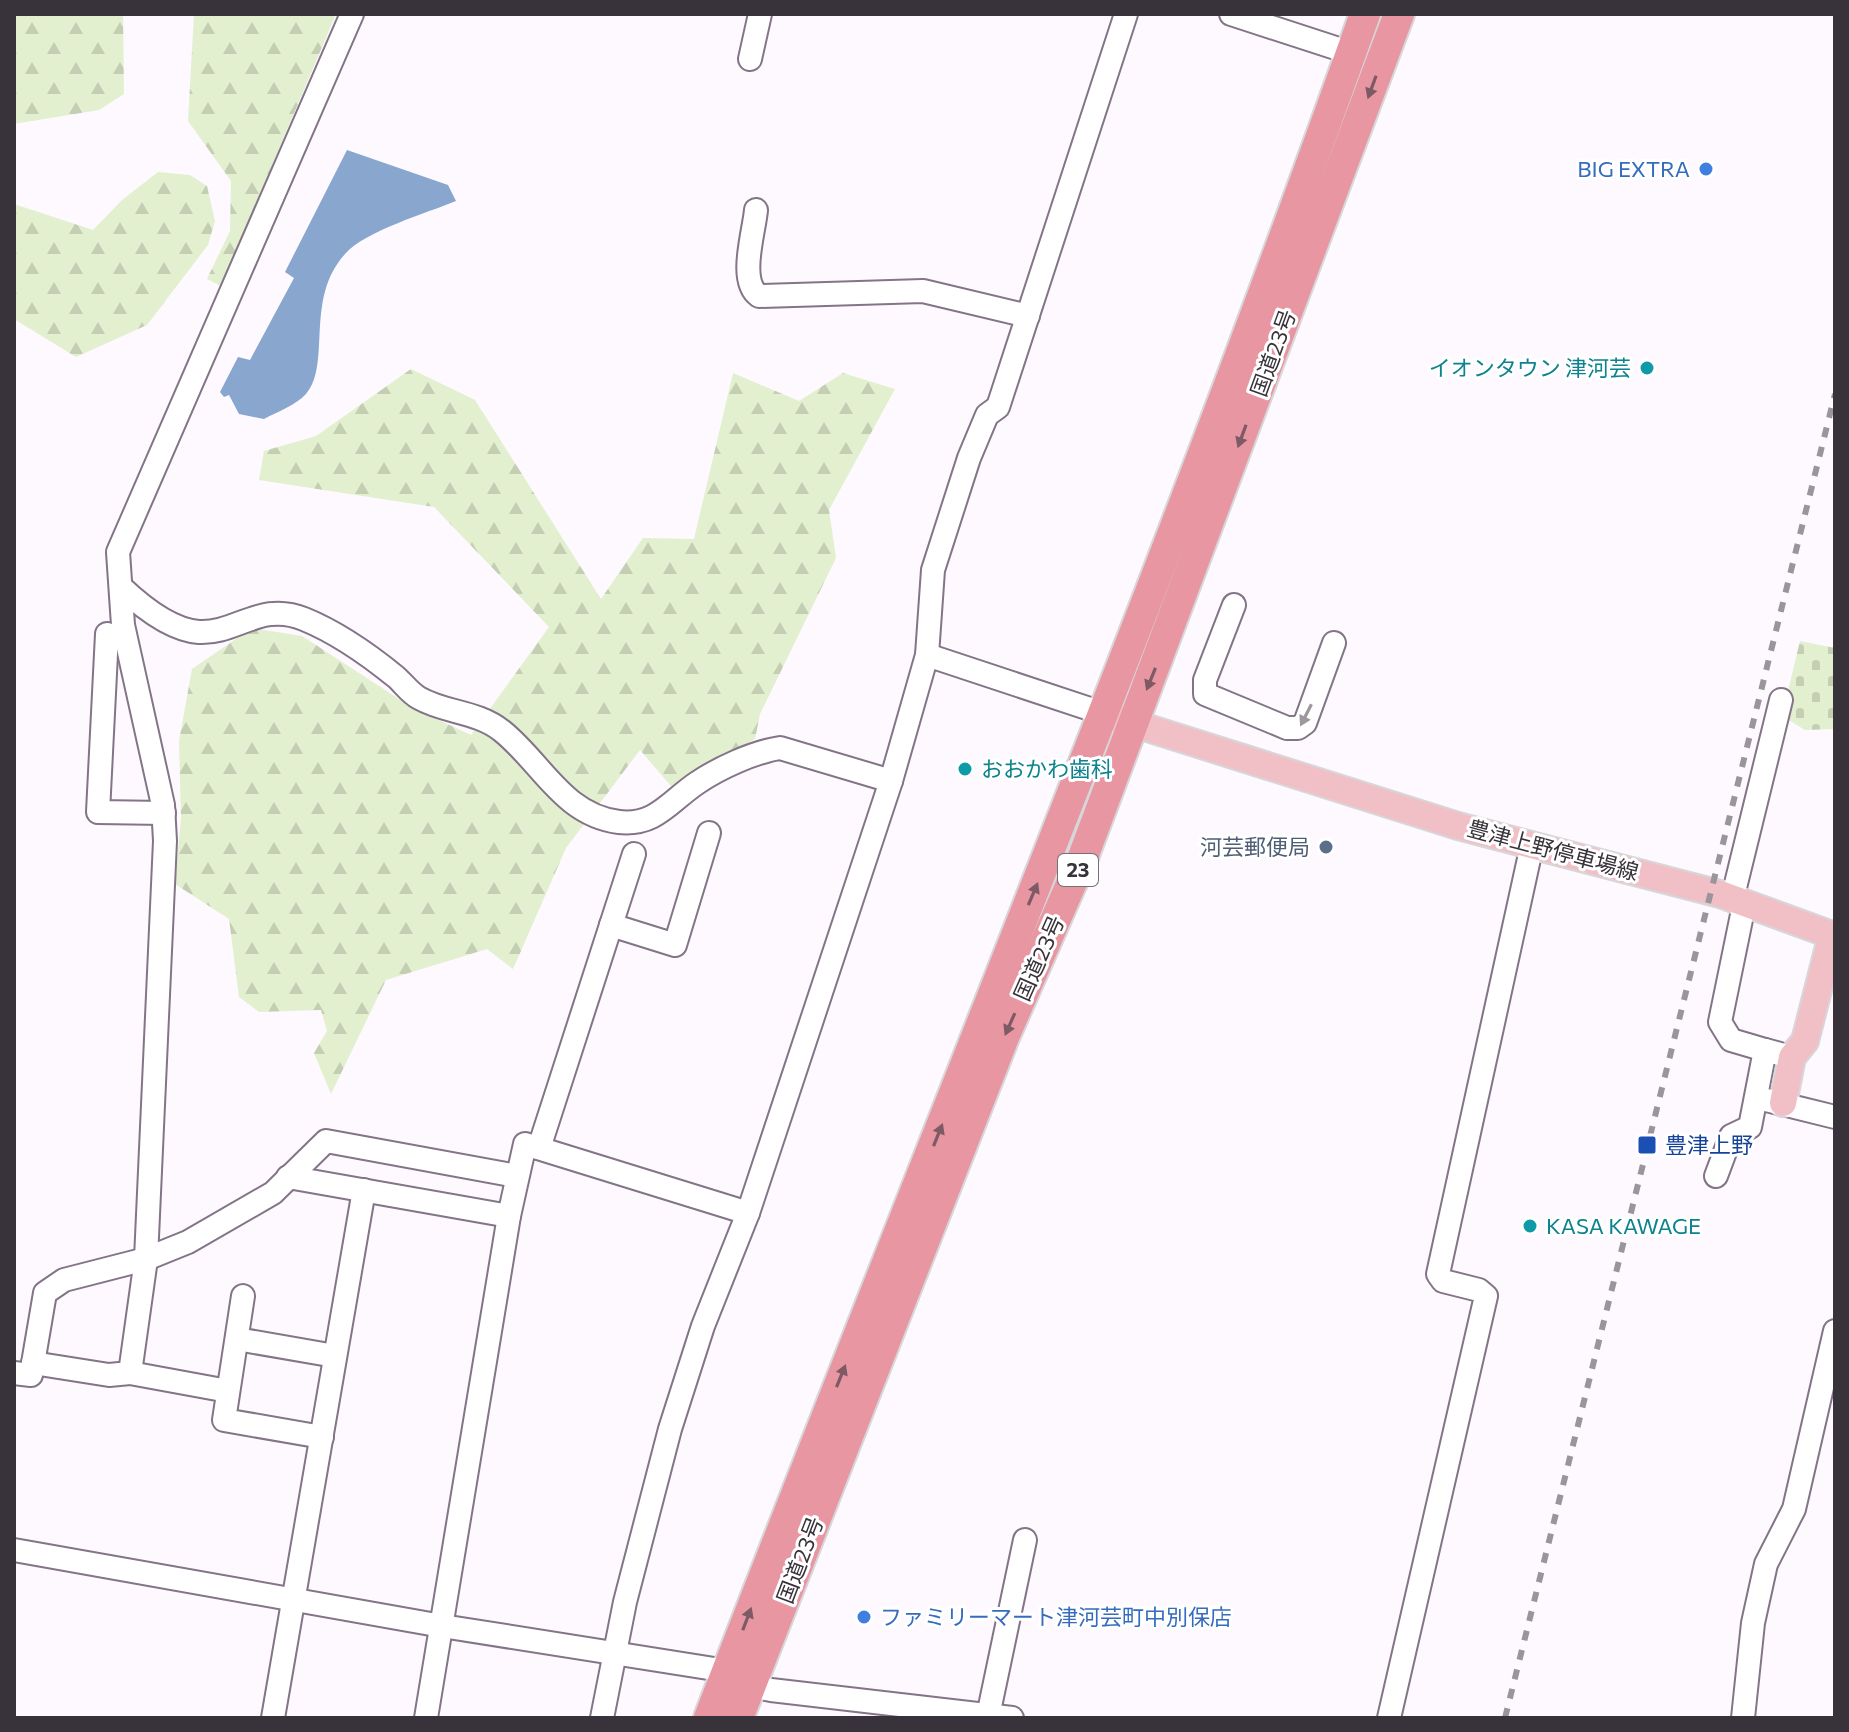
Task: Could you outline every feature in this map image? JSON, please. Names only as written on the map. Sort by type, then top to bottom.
[{"type":"highway","name":"国道23号","points":[[709,1718],[739,1679],[1083,857],[1119,719],[1365,14]]},
{"type":"highway","name":"国道23号","points":[[738,1718],[739,1679],[816,1439],[1060,802],[1119,719],[1399,14]]},
{"type":"main road","name":"豊津上野停車場線","points":[[1119,719],[1458,826],[1738,902],[1833,935],[1805,1041],[1792,1057],[1783,1103]]},
{"type":"street","points":[[130,1373],[146,1259],[164,813],[123,625],[118,552],[352,14]]},
{"type":"street","points":[[750,59],[760,14]]},
{"type":"street","points":[[602,1718],[629,1588],[670,1429],[703,1326],[748,1213],[891,781],[927,655],[933,570],[969,458],[987,415],[998,407],[1126,14]]},
{"type":"street","points":[[1231,14],[1351,53]]},
{"type":"street","points":[[756,210],[748,276],[750,288],[759,296],[859,296],[923,291],[1028,316]]},
{"type":"street","points":[[121,587],[149,609],[187,630],[219,629],[252,616],[271,613],[303,618],[354,647],[418,697],[482,718],[504,732],[555,789],[586,812],[603,819],[638,822],[651,819],[699,782],[767,750],[780,748],[891,781]]},
{"type":"street","points":[[1234,605],[1205,680],[1205,694],[1287,728],[1298,728],[1305,723],[1334,643]]},
{"type":"street","points":[[107,634],[98,812],[164,813]]},
{"type":"street","points":[[927,655],[1119,719]]},
{"type":"street","points":[[1781,700],[1738,902],[1720,1022],[1731,1040],[1792,1057]]},
{"type":"street","points":[[611,925],[675,945],[709,833]]},
{"type":"street","points":[[1389,1718],[1486,1296],[1479,1290],[1443,1281],[1438,1274],[1532,845]]},
{"type":"street","points":[[539,1148],[634,854]]},
{"type":"street","points":[[1716,1176],[1731,1136],[1750,1127],[1765,1050]]},
{"type":"street","points":[[1755,1097],[1835,1117]]},
{"type":"street","points":[[228,1391],[130,1373],[109,1375],[24,1368],[45,1293],[64,1280],[146,1259],[188,1242],[273,1193],[326,1141],[517,1176]]},
{"type":"street","points":[[426,1718],[509,1216],[525,1144],[748,1213]]},
{"type":"street","points":[[288,1177],[509,1216]]},
{"type":"street","points":[[273,1718],[364,1190]]},
{"type":"street","points":[[243,1296],[224,1420],[322,1437]]},
{"type":"street","points":[[1743,1718],[1753,1623],[1766,1564],[1794,1509],[1835,1331]]},
{"type":"street","points":[[237,1339],[335,1356]]},
{"type":"street","points":[[988,1716],[1025,1540]]},
{"type":"street","points":[[14,1550],[293,1601],[617,1654],[739,1679],[1012,1718]]},
{"type":"green space","points":[[14,14],[123,14],[124,94],[99,110],[14,124]]},
{"type":"green space","points":[[194,14],[336,14],[221,286],[207,279],[230,231],[231,181],[188,121]]},
{"type":"green space","points":[[158,172],[190,175],[207,186],[215,221],[208,245],[147,325],[76,357],[14,319],[14,204],[93,230],[122,200]]},
{"type":"green space","points":[[411,369],[475,400],[601,599],[643,538],[694,539],[733,373],[799,401],[843,373],[895,389],[829,510],[836,558],[760,714],[755,739],[671,786],[640,750],[566,848],[513,969],[487,949],[386,980],[331,1094],[314,1053],[327,1031],[321,1010],[259,1012],[239,997],[229,919],[175,884],[181,819],[179,741],[192,669],[252,628],[302,636],[413,708],[471,735],[549,627],[434,507],[259,480],[264,451],[316,436]]},
{"type":"green space","points":[[1800,641],[1835,648],[1835,729],[1805,730],[1782,716]]},
{"type":"water","points":[[347,150],[448,185],[456,201],[381,230],[345,254],[325,291],[317,366],[306,394],[264,419],[239,414],[229,395],[224,397],[220,392],[238,357],[250,360],[294,278],[285,272]]},
{"type":"railway","points":[[1505,1718],[1835,394]]},
{"type":"place","name":"BIG EXTRA","points":[[1706,169]]},
{"type":"place","name":"イオンタウン 津河芸","points":[[1647,368]]},
{"type":"place","name":"おおかわ歯科","points":[[965,769]]},
{"type":"place","name":"河芸郵便局","points":[[1326,847]]},
{"type":"place","name":"豊津上野","points":[[1647,1145]]},
{"type":"place","name":"KASA KAWAGE","points":[[1530,1226]]},
{"type":"place","name":"ファミリーマート津河芸町中別保店","points":[[864,1617]]}]
